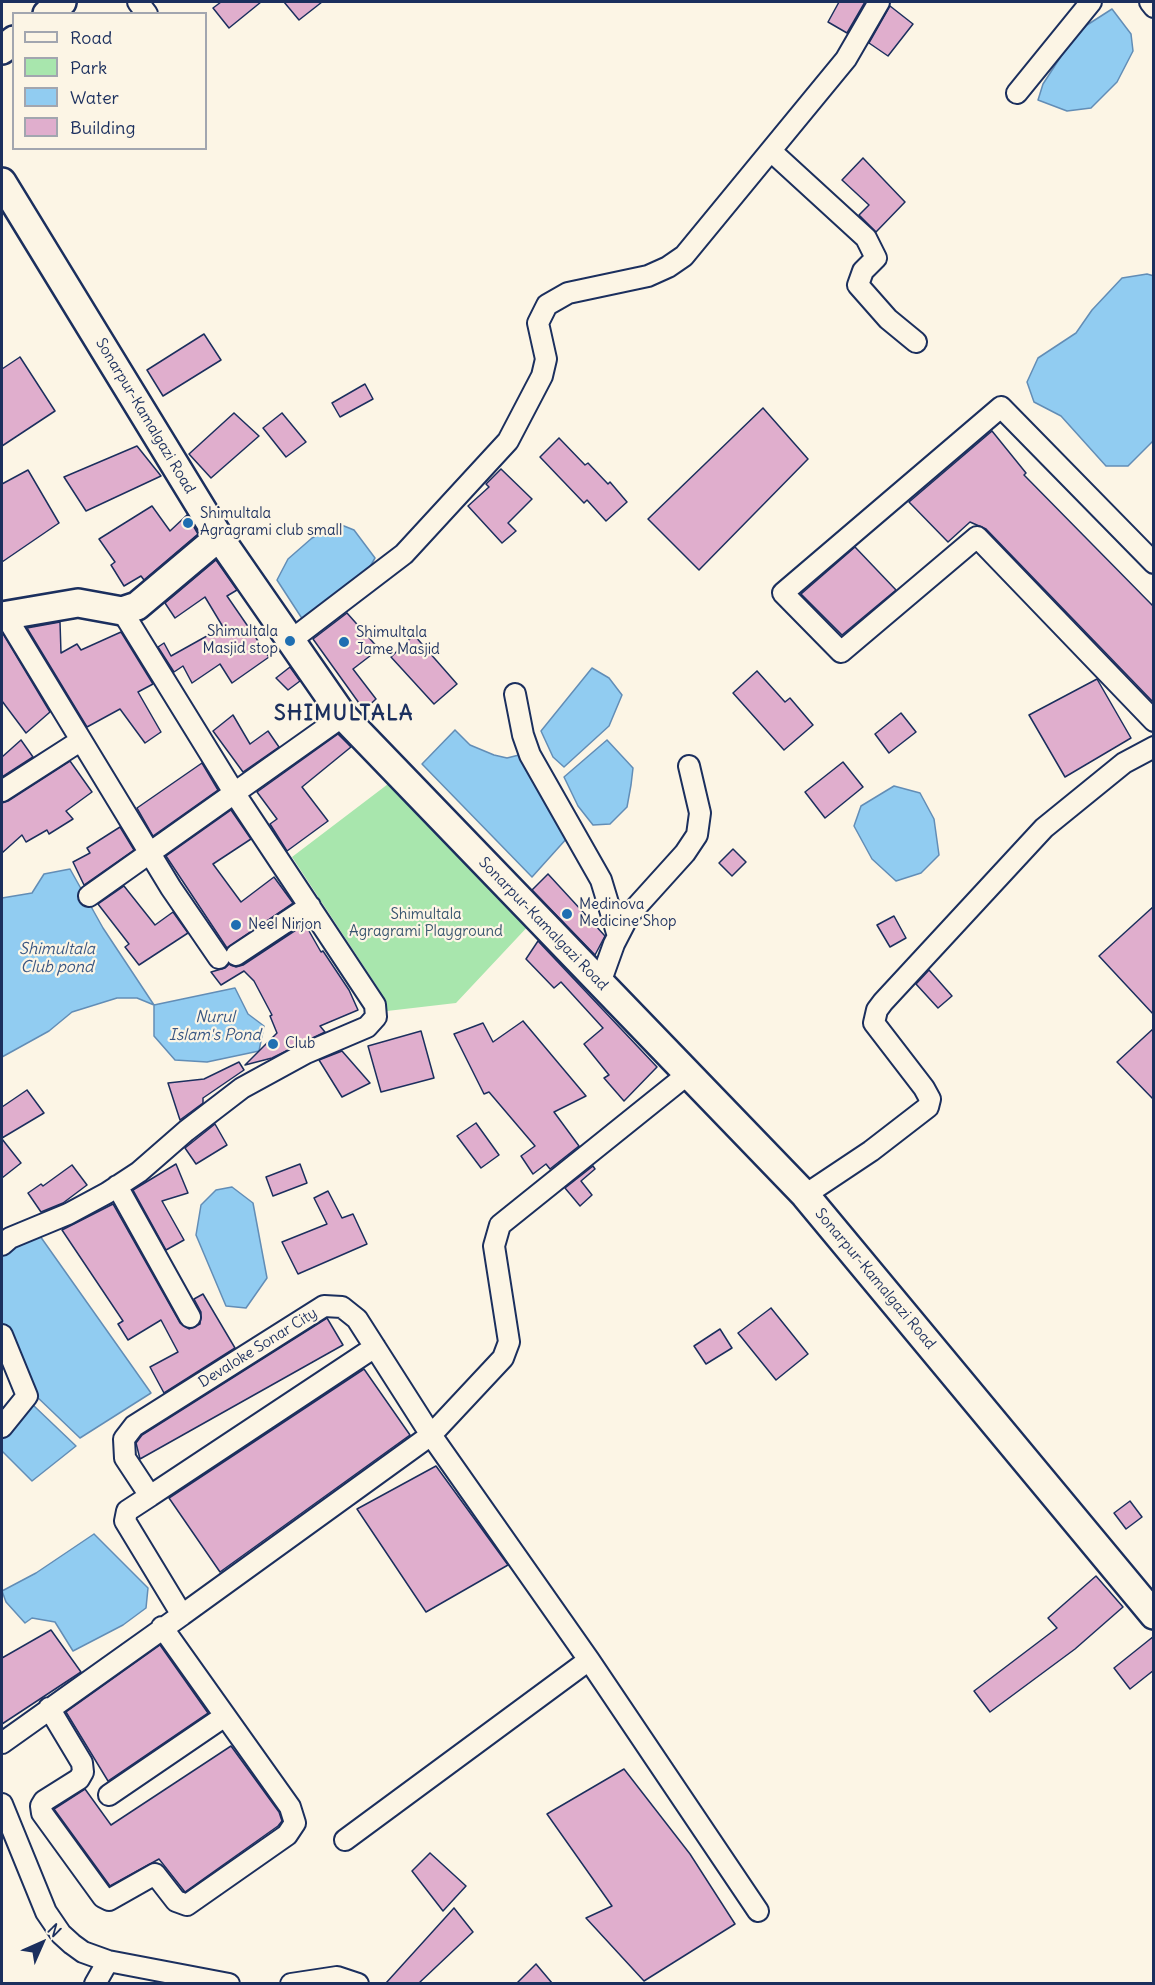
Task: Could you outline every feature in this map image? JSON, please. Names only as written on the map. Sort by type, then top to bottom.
[{"type":"main road","points":[[50,12],[62,2]]},
{"type":"main road","name":"Sonarpur-Kamalgazi Road","points":[[2,182],[219,537],[343,716],[805,1195],[1154,1615]]},
{"type":"main road","points":[[3,616],[78,603],[122,611],[137,606],[219,537]]},
{"type":"street","points":[[290,641],[404,554],[508,441],[542,376],[546,359],[538,323],[547,305],[568,293],[648,276],[668,267],[684,256],[846,59],[879,2]]},
{"type":"street","points":[[1017,93],[1091,2]]},
{"type":"street","points":[[1150,2],[1154,7]]},
{"type":"street","points":[[771,151],[866,238],[876,258],[863,271],[858,285],[888,319],[916,342]]},
{"type":"street","points":[[1154,563],[1001,407],[783,593],[841,652],[977,537],[1154,721]]},
{"type":"street","points":[[2,1245],[10,1238],[68,1214],[117,1186],[242,1088],[306,1053],[367,1027],[376,1017],[375,1005],[235,794],[122,611]]},
{"type":"street","points":[[3,616],[151,855],[228,956],[310,906]]},
{"type":"street","points":[[515,694],[523,735],[530,755],[601,880],[618,936]]},
{"type":"street","points":[[89,897],[343,716]]},
{"type":"street","points":[[2,791],[80,741]]},
{"type":"street","points":[[805,1195],[871,1151],[928,1107],[930,1099],[924,1088],[874,1023],[877,1010],[883,1002],[1044,828],[1124,763],[1154,747]]},
{"type":"street","points":[[600,983],[618,936],[629,915],[697,835],[700,813],[689,766]]},
{"type":"street","points":[[3,1741],[431,1435],[503,1358],[509,1342],[494,1246],[500,1225],[688,1074]]},
{"type":"street","points":[[117,1186],[189,1317]]},
{"type":"street","name":"Devaloke Sonar City","points":[[150,1496],[125,1458],[124,1439],[134,1426],[324,1306],[342,1307],[357,1319],[431,1435],[589,1660],[758,1911]]},
{"type":"street","points":[[2,1335],[27,1396],[2,1427]]},
{"type":"street","points":[[182,1615],[125,1521],[127,1511],[375,1347]]},
{"type":"street","points":[[50,1708],[82,1763],[83,1772],[79,1779],[44,1801],[40,1806],[42,1814],[103,1897],[109,1900],[115,1899],[156,1874],[176,1901],[187,1905],[287,1835],[295,1823],[290,1807],[162,1628]]},
{"type":"street","points":[[345,1840],[589,1660]]},
{"type":"street","points":[[109,1795],[225,1716]]},
{"type":"street","points":[[2,1803],[46,1912],[61,1934],[82,1952],[108,1961],[230,1983]]},
{"type":"street","points":[[95,1983],[108,1961]]},
{"type":"street","points":[[291,1983],[337,1977],[358,1983]]},
{"type":"green space","name":"Shimultala Agragrami Playground","points":[[392,781],[532,922],[456,1003],[387,1011],[380,991],[292,857]]},
{"type":"water","points":[[1112,9],[1131,34],[1133,51],[1117,82],[1091,108],[1067,111],[1038,100],[1043,84],[1069,44],[1087,25]]},
{"type":"water","points":[[1147,274],[1154,276],[1153,441],[1128,466],[1106,466],[1061,416],[1034,402],[1027,382],[1038,358],[1076,333],[1092,310],[1122,278]]},
{"type":"water","points":[[339,524],[354,530],[375,558],[368,570],[303,620],[277,580],[288,559],[312,538]]},
{"type":"water","points":[[592,668],[609,678],[622,695],[609,726],[564,767],[553,757],[541,731]]},
{"type":"water","points":[[455,730],[470,745],[494,755],[507,758],[523,754],[568,837],[532,877],[422,764]]},
{"type":"water","points":[[607,740],[633,768],[631,785],[627,807],[610,824],[593,825],[578,806],[564,777]]},
{"type":"water","points":[[894,786],[920,793],[934,819],[939,855],[921,873],[896,881],[872,859],[854,826],[861,806]]},
{"type":"water","name":"Shimultala Club pond","points":[[70,869],[103,928],[154,1005],[137,998],[117,998],[72,1012],[49,1031],[2,1057],[2,898],[32,893],[44,874]]},
{"type":"water","name":"Nurul Islam's Pond","points":[[235,988],[248,1014],[264,1026],[259,1051],[207,1062],[175,1060],[154,1036],[154,1005]]},
{"type":"water","points":[[232,1187],[253,1203],[267,1278],[246,1308],[226,1306],[196,1235],[201,1205],[216,1190]]},
{"type":"water","points":[[40,1236],[151,1393],[80,1438],[34,1394],[2,1323],[2,1254]]},
{"type":"water","points":[[33,1405],[76,1446],[32,1481],[2,1451],[2,1436],[14,1420]]},
{"type":"water","points":[[94,1534],[148,1588],[146,1608],[123,1625],[73,1651],[55,1622],[32,1618],[25,1623],[6,1602],[2,1591],[36,1573]]},
{"type":"building","points":[[221,2],[261,2],[229,28],[213,8]]},
{"type":"building","points":[[284,2],[322,2],[299,20]]},
{"type":"building","points":[[839,2],[865,2],[847,33],[828,22]]},
{"type":"building","points":[[890,6],[913,24],[888,56],[869,43]]},
{"type":"building","points":[[863,158],[905,202],[876,232],[859,215],[869,205],[842,180]]},
{"type":"building","points":[[204,334],[221,360],[163,396],[147,370]]},
{"type":"building","points":[[20,357],[55,411],[2,446],[2,369]]},
{"type":"building","points":[[365,384],[373,399],[340,417],[332,403]]},
{"type":"building","points":[[763,408],[808,459],[699,570],[648,519]]},
{"type":"building","points":[[234,413],[259,436],[211,478],[189,454]]},
{"type":"building","points":[[282,413],[306,442],[286,457],[263,428]]},
{"type":"building","points":[[992,431],[1026,473],[1024,475],[1154,607],[1154,703],[986,529],[970,522],[948,542],[909,502]]},
{"type":"building","points":[[559,438],[585,465],[588,463],[608,484],[610,482],[627,502],[606,521],[587,500],[584,503],[540,457]]},
{"type":"building","points":[[137,446],[161,476],[86,511],[64,477]]},
{"type":"building","points":[[501,469],[532,499],[508,523],[516,531],[502,543],[468,506],[489,487],[486,484]]},
{"type":"building","points":[[28,470],[59,523],[2,562],[2,484]]},
{"type":"building","points":[[152,506],[170,531],[187,515],[198,534],[144,580],[141,576],[124,586],[111,565],[115,562],[99,539]]},
{"type":"building","points":[[855,547],[896,590],[842,635],[801,594]]},
{"type":"building","points":[[216,560],[237,590],[227,596],[269,657],[232,683],[220,664],[192,683],[183,666],[174,672],[158,647],[164,643],[171,656],[223,627],[205,597],[175,618],[165,603]]},
{"type":"building","name":"Shimultala Jame Masjid","points":[[347,613],[379,649],[353,669],[376,699],[364,710],[313,639]]},
{"type":"building","points":[[60,622],[61,653],[77,644],[81,650],[121,632],[153,684],[138,692],[161,732],[145,743],[120,709],[87,727],[27,628]]},
{"type":"building","points":[[2,632],[50,712],[26,733],[2,701]]},
{"type":"building","points":[[414,635],[457,684],[434,704],[391,657]]},
{"type":"building","points":[[290,667],[300,681],[288,690],[276,678]]},
{"type":"building","points":[[757,671],[785,702],[790,698],[813,725],[784,750],[733,693]]},
{"type":"building","points":[[1097,679],[1131,738],[1065,777],[1029,715]]},
{"type":"building","points":[[901,713],[916,732],[889,753],[875,734]]},
{"type":"building","points":[[233,715],[250,744],[268,731],[279,747],[243,772],[213,731]]},
{"type":"building","points":[[338,734],[351,747],[302,787],[328,821],[287,851],[270,824],[277,819],[257,792]]},
{"type":"building","points":[[21,740],[33,757],[2,777],[2,757]]},
{"type":"building","points":[[70,761],[92,792],[66,811],[73,819],[49,834],[47,830],[26,842],[22,835],[2,853],[2,803]]},
{"type":"building","points":[[843,762],[863,787],[825,818],[805,792]]},
{"type":"building","points":[[202,763],[218,790],[153,836],[137,808]]},
{"type":"building","points":[[231,810],[251,839],[213,864],[241,902],[274,877],[293,903],[227,948],[166,856]]},
{"type":"building","points":[[120,827],[134,850],[84,885],[73,862],[90,853],[87,848]]},
{"type":"building","points":[[733,849],[746,862],[732,876],[719,863]]},
{"type":"building","points":[[548,874],[605,936],[595,955],[532,890]]},
{"type":"building","points":[[124,886],[155,925],[173,912],[188,933],[139,965],[125,947],[129,944],[98,904]]},
{"type":"building","points":[[1154,906],[1154,1015],[1099,956]]},
{"type":"building","points":[[894,916],[906,938],[890,947],[877,925]]},
{"type":"building","points":[[305,924],[321,952],[323,951],[349,990],[358,1010],[320,1026],[325,1032],[272,1058],[245,1065],[277,1033],[270,1016],[272,1015],[254,981],[244,971],[221,985],[211,972],[225,968],[229,964],[236,967],[243,965]]},
{"type":"building","points":[[538,941],[657,1067],[624,1101],[604,1078],[609,1075],[584,1044],[603,1028],[561,982],[554,988],[526,959]]},
{"type":"building","points":[[929,970],[952,996],[938,1008],[916,984]]},
{"type":"building","points":[[523,1021],[586,1096],[554,1112],[579,1146],[550,1169],[546,1164],[533,1174],[521,1156],[535,1146],[489,1092],[484,1094],[454,1034],[483,1023],[493,1042]]},
{"type":"building","points":[[1154,1028],[1154,1100],[1117,1062]]},
{"type":"building","points":[[421,1031],[434,1078],[381,1092],[368,1046]]},
{"type":"building","points":[[342,1051],[370,1083],[342,1097],[319,1060]]},
{"type":"building","points":[[239,1062],[244,1070],[203,1098],[203,1103],[180,1120],[168,1083],[204,1079]]},
{"type":"building","points":[[27,1090],[44,1113],[2,1138],[2,1107]]},
{"type":"building","points":[[476,1123],[499,1155],[481,1168],[457,1136]]},
{"type":"building","points":[[215,1124],[227,1145],[196,1164],[185,1148]]},
{"type":"building","points":[[2,1139],[21,1163],[2,1178]]},
{"type":"building","points":[[176,1164],[188,1193],[162,1201],[184,1240],[166,1250],[133,1190]]},
{"type":"building","points":[[300,1164],[307,1183],[273,1196],[266,1177]]},
{"type":"building","points":[[72,1165],[87,1185],[63,1203],[41,1212],[28,1193],[41,1184],[43,1186]]},
{"type":"building","points":[[593,1166],[595,1169],[581,1181],[592,1195],[580,1206],[565,1188]]},
{"type":"building","points":[[328,1191],[342,1218],[353,1214],[367,1244],[298,1274],[282,1242],[327,1224],[314,1198]]},
{"type":"building","points":[[113,1204],[180,1323],[189,1329],[200,1324],[201,1312],[194,1299],[203,1294],[235,1348],[164,1393],[150,1367],[178,1352],[161,1320],[128,1340],[118,1324],[123,1321],[62,1230]]},
{"type":"building","points":[[771,1308],[808,1354],[776,1380],[738,1333]]},
{"type":"building","points":[[327,1318],[343,1345],[140,1459],[136,1443],[142,1435]]},
{"type":"building","points":[[720,1329],[732,1348],[706,1364],[694,1346]]},
{"type":"building","points":[[364,1369],[410,1435],[220,1572],[169,1498]]},
{"type":"building","points":[[436,1466],[508,1565],[426,1612],[357,1509]]},
{"type":"building","points":[[1130,1501],[1142,1517],[1126,1529],[1114,1513]]},
{"type":"building","points":[[1096,1576],[1123,1607],[1075,1649],[990,1712],[974,1691],[1057,1628],[1048,1618]]},
{"type":"building","points":[[51,1630],[81,1672],[2,1724],[2,1658]]},
{"type":"building","points":[[1154,1636],[1154,1670],[1130,1689],[1114,1668]]},
{"type":"building","points":[[160,1645],[208,1713],[108,1781],[66,1712]]},
{"type":"building","points":[[231,1746],[279,1812],[282,1821],[185,1892],[159,1859],[110,1886],[54,1809],[85,1789],[111,1825]]},
{"type":"building","points":[[624,1769],[690,1854],[735,1924],[644,1981],[586,1918],[612,1906],[547,1814]]},
{"type":"building","points":[[430,1853],[466,1886],[443,1911],[412,1871]]},
{"type":"building","points":[[454,1908],[473,1932],[419,1983],[386,1983]]},
{"type":"building","points":[[536,1964],[552,1983],[517,1983]]},
{"type":"place","name":"Shimultala Agragrami club small","points":[[188,523]]},
{"type":"place","name":"Shimultala Masjid stop","points":[[290,641]]},
{"type":"place","name":"Shimultala Jame Masjid","points":[[344,642]]},
{"type":"place","name":"Medinova Medicine Shop","points":[[567,914]]},
{"type":"place","name":"Neel Nirjon","points":[[236,925]]},
{"type":"place","name":"Club","points":[[273,1044]]},
{"type":"district","name":"SHIMULTALA","points":[[344,714]]}]
